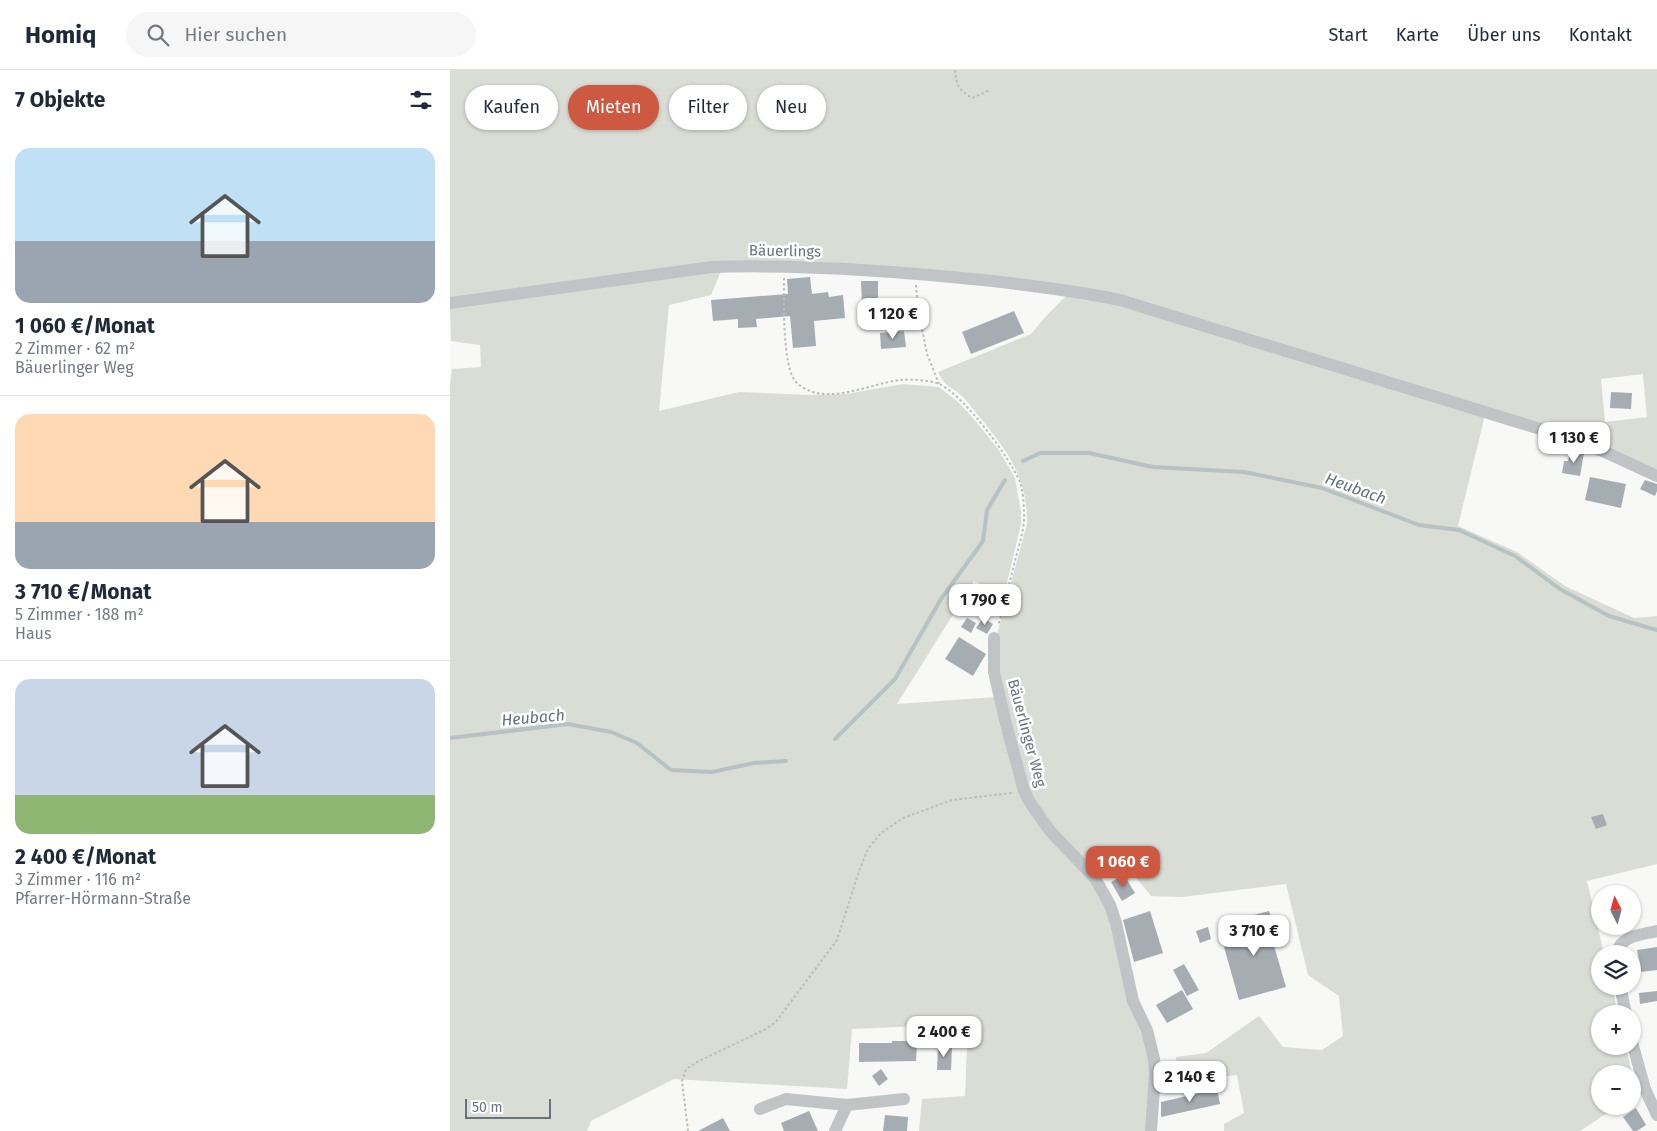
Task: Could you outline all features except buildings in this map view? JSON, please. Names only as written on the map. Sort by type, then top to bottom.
[{"type":"street","name":"Bäuerlings","points":[[450,303],[712,267],[784,267],[914,272],[1086,292],[1120,300],[1563,436],[1605,452],[1657,476]]},
{"type":"street","name":"Bäuerlinger Weg","points":[[994,638],[994,672],[1024,791],[1050,831],[1095,878],[1110,905],[1116,923],[1133,1001],[1151,1044],[1155,1074],[1151,1131]]},
{"type":"street","points":[[1620,945],[1626,939],[1657,931]]},
{"type":"street","points":[[1636,1055],[1646,1089],[1657,1115]]},
{"type":"street","points":[[760,1109],[786,1099],[847,1105],[904,1098]]},
{"type":"street","points":[[835,1131],[847,1105]]},
{"type":"path","points":[[954,70],[960,91],[972,98],[990,90]]},
{"type":"path","points":[[784,267],[784,328],[788,361],[794,380],[811,391],[826,393],[846,393],[902,380],[939,384],[959,399],[995,441],[1012,466],[1021,484],[1024,524],[994,638]]},
{"type":"path","points":[[914,272],[923,338],[939,384]]},
{"type":"path","points":[[688,1131],[682,1081],[686,1069],[775,1023],[798,989],[828,953],[836,940],[868,849],[881,833],[903,818],[952,800],[1024,791]]},
{"type":"shaded area","points":[[450,70],[1657,70],[1657,474],[1121,295],[785,263],[450,300]],"holes":[[[1643,374],[1647,417],[1605,422],[1601,379]]]},
{"type":"shaded area","points":[[721,271],[711,295],[669,305],[659,411],[739,392],[810,395],[846,394],[903,384],[939,387],[958,402],[972,417],[998,449],[1015,478],[1021,512],[1021,524],[1004,595],[974,581],[897,704],[997,697],[1019,788],[1101,892],[1149,1044],[1149,1131],[919,1131],[922,1099],[965,1096],[968,1024],[852,1029],[847,1089],[674,1079],[591,1121],[587,1131],[450,1131],[450,386],[452,369],[481,367],[480,345],[451,341],[450,307]]},
{"type":"shaded area","points":[[1067,295],[1117,304],[1485,415],[1458,526],[1517,552],[1565,586],[1634,618],[1657,616],[1657,864],[1587,881],[1591,898],[1591,935],[1600,935],[1602,945],[1591,945],[1591,995],[1614,995],[1616,1005],[1591,1005],[1591,1055],[1628,1055],[1630,1065],[1591,1065],[1591,1115],[1604,1115],[1580,1131],[1224,1131],[1224,1124],[1244,1113],[1237,1075],[1178,1081],[1176,1057],[1206,1053],[1259,1016],[1283,1047],[1322,1050],[1343,1036],[1339,996],[1308,975],[1286,884],[1182,897],[1151,896],[1112,847],[1087,864],[1052,828],[1028,791],[997,672],[996,638],[1027,524],[1024,494],[1015,468],[1001,444],[962,396],[946,384],[938,372],[1031,334]]},
{"type":"waterway","name":"Heubach","points":[[1023,461],[1040,453],[1089,453],[1153,467],[1244,472],[1322,488],[1419,525],[1459,530],[1515,556],[1560,589],[1609,616],[1657,630]]},
{"type":"waterway","name":"Heubach","points":[[835,739],[895,679],[941,599],[983,541],[987,510],[1005,480]]},
{"type":"waterway","name":"Heubach","points":[[450,738],[568,724],[611,732],[637,743],[671,770],[712,772],[754,763],[786,761]]}]
